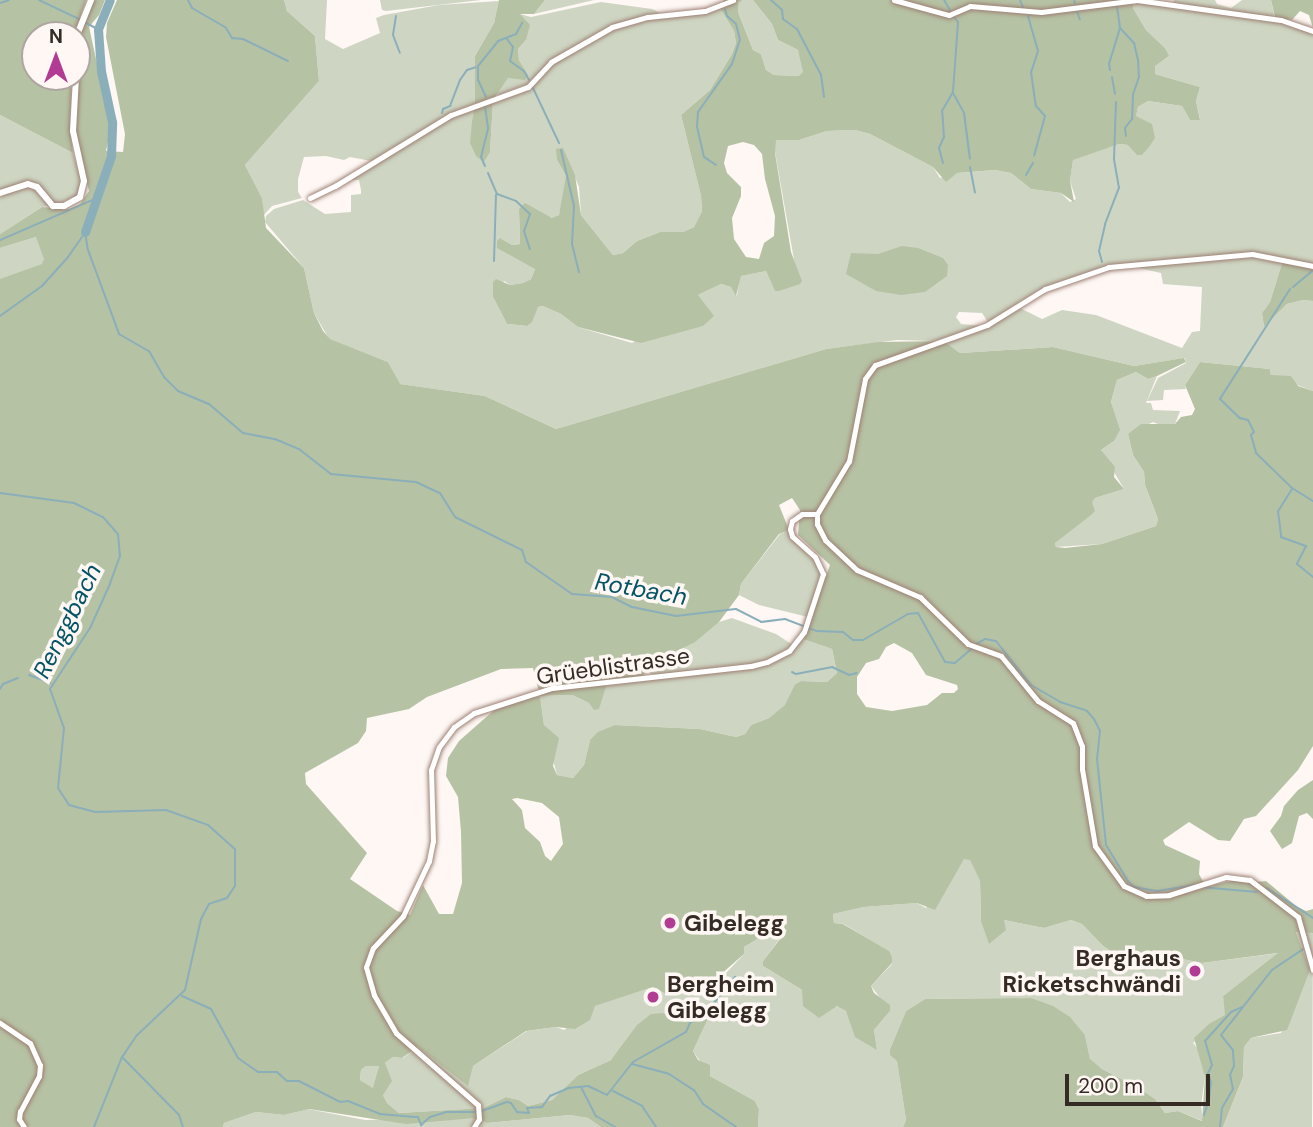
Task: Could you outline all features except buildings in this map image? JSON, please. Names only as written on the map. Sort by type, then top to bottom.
[{"type":"street","points":[[81,21],[90,0]]},
{"type":"street","points":[[310,198],[328,190],[451,115],[528,87],[551,62],[612,27],[648,17],[705,11],[733,0]]},
{"type":"street","points":[[894,0],[949,15],[970,6],[1041,12],[1138,0],[1281,19],[1313,32]]},
{"type":"street","points":[[0,193],[28,184],[37,187],[53,206],[64,206],[80,197],[84,181],[73,136],[75,91]]},
{"type":"street","points":[[1313,266],[1252,254],[1109,267],[1045,289],[987,325],[908,351],[875,366],[864,379],[849,461],[817,514],[817,524],[825,540],[857,570],[920,597],[968,644],[1000,656],[1038,701],[1078,729],[1087,810],[1095,846],[1124,886],[1146,896],[1169,895],[1226,877],[1250,880],[1298,917],[1313,970]]},
{"type":"street","name":"Grüeblistrasse","points":[[474,1127],[480,1114],[479,1106],[396,1033],[374,995],[366,967],[373,948],[403,916],[429,861],[433,841],[431,769],[442,742],[460,722],[474,713],[552,688],[630,681],[767,662],[789,651],[804,632],[823,574],[816,558],[792,536],[790,529],[792,521],[802,514],[817,514]]},
{"type":"street","points":[[0,1023],[30,1043],[40,1065],[39,1076],[20,1111],[19,1119],[24,1127]]},
{"type":"green space","points":[[0,0],[86,0],[79,21],[21,21],[21,91],[71,91],[70,129],[73,153],[0,115]]},
{"type":"green space","points":[[93,0],[105,0],[99,15],[91,25],[91,21],[83,21]]},
{"type":"green space","points":[[117,0],[284,0],[287,11],[315,36],[319,81],[245,165],[262,198],[266,228],[304,268],[314,313],[323,331],[330,339],[388,362],[400,384],[485,396],[556,429],[826,349],[878,342],[944,341],[960,353],[1053,347],[1134,366],[1184,358],[1186,362],[1148,379],[1136,372],[1117,380],[1111,402],[1120,430],[1114,441],[1101,450],[1115,467],[1114,477],[1124,489],[1095,498],[1092,502],[1095,511],[1055,543],[1056,547],[1102,544],[1156,526],[1158,519],[1145,485],[1144,472],[1133,455],[1128,434],[1141,424],[1175,424],[1181,417],[1192,415],[1195,409],[1185,385],[1200,362],[1270,369],[1271,375],[1291,376],[1298,386],[1313,391],[1313,746],[1298,770],[1256,816],[1244,819],[1230,841],[1218,840],[1189,822],[1163,840],[1165,845],[1200,861],[1199,874],[1206,887],[1234,880],[1246,883],[1266,881],[1296,906],[1306,911],[1313,909],[1313,933],[1296,932],[1310,970],[1287,1030],[1251,1038],[1244,1047],[1243,1077],[1223,1127],[903,1127],[906,1120],[897,1061],[890,1055],[890,1049],[906,1011],[925,999],[1031,998],[1053,1006],[1070,1017],[1085,1035],[1090,1059],[1102,1069],[1155,1099],[1165,1113],[1178,1111],[1202,1121],[1205,1077],[1194,1038],[1209,1024],[1225,1015],[1223,996],[1278,953],[1202,963],[1182,959],[1174,968],[1141,971],[1103,946],[1082,924],[1071,920],[1044,928],[1004,920],[1006,930],[989,944],[981,921],[980,881],[970,860],[964,859],[935,910],[917,903],[864,907],[833,914],[834,923],[843,924],[889,951],[892,957],[892,963],[871,986],[874,993],[890,1005],[890,1011],[874,1030],[877,1050],[855,1037],[846,1011],[837,1006],[819,1018],[803,1006],[802,990],[763,966],[763,961],[787,930],[774,929],[744,947],[744,954],[711,983],[701,982],[666,994],[653,987],[595,1006],[590,1020],[575,1029],[556,1027],[526,1031],[473,1066],[468,1086],[418,1047],[402,1058],[393,1057],[385,1063],[392,1081],[383,1095],[387,1103],[399,1113],[483,1108],[506,1097],[519,1100],[528,1106],[552,1100],[578,1075],[611,1060],[637,1025],[651,1014],[663,1013],[683,1021],[698,1015],[709,1004],[714,1006],[693,1051],[698,1060],[710,1065],[710,1076],[755,1101],[759,1109],[758,1127],[601,1127],[588,1118],[570,1115],[487,1123],[475,1118],[406,1124],[309,1109],[284,1115],[256,1112],[224,1123],[223,1127],[0,1127],[0,279],[42,264],[44,259],[36,237],[0,248],[0,234],[42,207],[69,209],[80,204],[89,191],[75,138],[76,91],[91,91],[91,36],[111,127],[106,151],[123,152],[125,134],[106,37],[107,23]],"holes":[[[792,498],[800,510],[798,535],[830,565],[803,639],[832,649],[837,673],[827,682],[801,681],[795,684],[785,705],[769,718],[751,725],[745,734],[736,737],[700,729],[615,725],[598,732],[590,740],[584,765],[573,778],[557,775],[553,766],[559,738],[544,725],[540,696],[572,695],[589,703],[594,710],[599,709],[608,680],[642,676],[673,653],[695,642],[719,622],[739,595],[741,584],[779,534],[789,530],[779,505]],[[894,643],[912,653],[926,675],[957,685],[958,689],[954,693],[942,693],[927,705],[892,711],[866,707],[857,694],[857,677],[866,663],[879,659],[886,647]],[[533,668],[540,696],[501,704],[459,741],[448,758],[446,776],[458,797],[461,832],[462,883],[453,914],[439,914],[423,885],[410,915],[397,911],[350,879],[367,853],[306,784],[305,773],[358,743],[366,731],[367,718],[409,709],[427,697],[501,669]],[[512,799],[542,803],[559,817],[563,844],[551,861],[545,856],[540,842],[525,828],[522,810]],[[366,1066],[379,1066],[373,1088],[360,1080],[361,1070]]]},
{"type":"green space","points":[[284,0],[327,0],[325,39],[343,49],[380,33],[376,18],[384,15],[439,5],[499,1],[494,23],[475,56],[475,104],[444,117],[371,161],[350,157],[344,160],[326,156],[304,157],[298,179],[298,192],[302,198],[272,206],[263,216],[262,198],[245,165],[319,81],[315,36],[287,11]]},
{"type":"green space","points":[[380,0],[481,0],[386,11],[382,10]]},
{"type":"green space","points":[[499,0],[545,0],[534,14],[520,14],[530,25],[526,40],[518,49],[519,60],[529,76],[525,80],[508,78],[495,97],[475,104],[475,56],[494,23]]},
{"type":"green space","points":[[545,0],[594,0],[534,14]]},
{"type":"green space","points":[[724,0],[743,0],[738,3],[738,12],[753,50],[761,54],[766,70],[774,75],[799,76],[803,72],[798,50],[778,40],[772,24],[753,0],[1133,0],[1133,8],[1146,30],[1165,48],[1169,56],[1155,66],[1155,74],[1200,87],[1196,101],[1200,120],[1190,120],[1182,106],[1148,101],[1138,107],[1136,116],[1152,124],[1155,138],[1149,147],[1142,155],[1137,155],[1128,145],[1119,144],[1073,160],[1070,181],[1074,202],[1061,193],[1031,189],[1011,173],[995,170],[957,173],[946,182],[933,167],[870,134],[855,130],[827,131],[799,140],[776,140],[775,153],[791,252],[802,281],[800,284],[775,291],[766,271],[741,276],[736,296],[731,287],[721,284],[698,295],[714,316],[703,326],[641,343],[578,327],[561,314],[543,306],[538,307],[532,322],[527,326],[507,324],[493,297],[493,282],[496,279],[510,285],[523,283],[531,279],[535,269],[497,248],[497,241],[500,238],[512,245],[520,244],[519,209],[525,203],[552,218],[559,215],[566,176],[557,160],[556,149],[563,148],[575,175],[581,215],[613,255],[623,253],[637,241],[660,232],[683,232],[694,227],[702,211],[701,196],[681,115],[710,90],[732,54],[736,43],[734,31],[720,8]],"holes":[[[743,142],[754,145],[762,154],[765,179],[775,216],[774,236],[764,243],[759,259],[746,257],[734,239],[732,218],[741,196],[741,187],[727,173],[724,163],[728,146]]]},
{"type":"green space","points":[[753,0],[772,24],[778,40],[798,50],[803,72],[800,76],[774,75],[766,70],[761,54],[753,50],[738,12],[738,3]]},
{"type":"green space","points":[[1174,0],[1215,0],[1217,4],[1231,8],[1242,0],[1271,0],[1274,14],[1273,17],[1173,4]]},
{"type":"green space","points":[[1271,0],[1313,0],[1313,28],[1309,15],[1300,11],[1292,20],[1275,17]]},
{"type":"green space","points":[[1133,1],[1279,20],[1313,33],[1313,265],[1249,253],[1111,266],[1039,290],[988,322],[982,313],[959,312],[956,317],[961,324],[981,326],[936,341],[897,340],[826,349],[556,429],[485,396],[399,384],[388,362],[329,339],[314,313],[304,268],[265,222],[266,216],[274,209],[303,200],[325,214],[351,212],[351,195],[361,194],[361,190],[359,180],[349,180],[436,124],[475,106],[484,162],[490,151],[493,101],[523,90],[549,65],[610,29],[644,18],[689,15],[720,8],[734,31],[736,43],[732,54],[710,90],[681,115],[701,196],[702,211],[694,227],[683,232],[660,232],[637,241],[623,253],[613,255],[581,215],[579,187],[563,149],[557,160],[566,176],[559,215],[553,218],[519,209],[520,244],[512,245],[500,238],[535,269],[531,279],[523,283],[510,285],[504,281],[493,297],[507,324],[527,326],[538,307],[543,306],[561,314],[578,327],[632,343],[698,299],[698,295],[721,284],[731,287],[737,296],[740,276],[766,271],[775,290],[796,271],[775,140],[799,140],[827,131],[855,130],[870,134],[933,167],[940,178],[957,173],[995,170],[1011,173],[1031,189],[1061,193],[1070,202],[1076,199],[1070,181],[1073,159],[1119,144],[1128,145],[1138,107],[1148,101],[1182,106],[1190,120],[1200,119],[1196,101],[1200,87],[1155,74],[1154,66],[1168,57],[1165,48],[1146,30],[1133,8]]},
{"type":"green space","points":[[601,2],[652,9],[660,13],[628,21],[552,60],[530,83],[499,95],[496,93],[508,78],[528,79],[529,76],[519,60],[518,49],[526,40],[520,14],[531,17]]},
{"type":"green space","points":[[493,101],[490,152],[484,162],[476,156],[470,143],[472,122],[475,106]]},
{"type":"green space","points":[[0,115],[73,153],[81,179],[78,195],[58,204],[52,203],[35,183],[0,190]]},
{"type":"green space","points":[[24,187],[32,187],[49,206],[42,207],[0,234],[0,197]]},
{"type":"green space","points":[[121,229],[0,286],[0,248],[36,237]]},
{"type":"green space","points":[[902,246],[918,248],[943,258],[948,265],[947,276],[925,292],[901,295],[876,291],[846,274],[851,253],[878,254]]},
{"type":"green space","points":[[1248,255],[1283,260],[1270,302],[1262,313],[1264,327],[1287,304],[1303,300],[1313,301],[1313,391],[1271,375],[1270,369],[1200,362],[1185,385],[1186,389],[1164,390],[1163,400],[1147,401],[1158,378],[1186,363],[1185,358],[1134,366],[1053,347],[960,353],[944,341],[1000,320],[1020,308],[1042,319],[1062,310],[1096,315],[1182,348],[1192,332],[1200,331],[1202,287],[1163,284],[1161,273],[1130,266]]},
{"type":"green space","points":[[1283,260],[1313,268],[1313,301],[1303,300],[1287,304],[1264,327],[1262,313],[1270,302]]},
{"type":"green space","points":[[1136,372],[1148,379],[1157,376],[1146,403],[1151,403],[1153,410],[1180,411],[1175,424],[1163,426],[1153,422],[1128,434],[1133,455],[1144,472],[1145,485],[1158,519],[1156,526],[1102,544],[1056,547],[1055,543],[1095,498],[1124,489],[1101,450],[1114,441],[1117,423],[1111,402],[1117,380]]},
{"type":"green space","points":[[789,530],[812,557],[821,575],[808,617],[759,605],[739,595],[741,584],[780,534]]},
{"type":"green space","points":[[732,618],[776,634],[793,645],[765,662],[657,676],[648,672],[719,622]]},
{"type":"green space","points":[[803,639],[832,649],[837,673],[827,682],[801,681],[795,684],[786,705],[769,718],[751,725],[745,734],[736,737],[700,729],[615,725],[590,740],[584,765],[573,778],[557,775],[544,725],[540,696],[572,695],[589,703],[607,684],[756,666],[790,653]]},
{"type":"green space","points":[[1313,780],[1313,819],[1307,813],[1299,816],[1292,843],[1282,849],[1270,831],[1281,816],[1284,806],[1298,790]]},
{"type":"green space","points":[[964,859],[970,859],[980,881],[981,921],[1004,920],[1044,928],[1071,920],[1082,924],[1103,946],[1141,971],[1172,967],[1182,959],[1202,963],[1279,953],[1223,996],[1226,1015],[1193,1043],[1200,1051],[1205,1077],[1201,1105],[1203,1121],[1178,1111],[1165,1113],[1155,1099],[1102,1069],[1090,1060],[1085,1035],[1031,998],[925,999],[906,1011],[890,1049],[891,1055],[897,1060],[906,1120],[903,1127],[758,1127],[759,1109],[755,1101],[710,1076],[693,1051],[714,1006],[683,1021],[663,1013],[611,1060],[578,1075],[552,1100],[528,1106],[519,1100],[506,1097],[483,1108],[399,1113],[387,1103],[383,1095],[385,1063],[393,1057],[403,1058],[418,1047],[473,1066],[527,1031],[556,1027],[564,1030],[594,1006],[653,987],[666,994],[727,972],[744,954],[744,947],[774,929],[787,929],[763,961],[763,966],[831,1008],[838,1006],[846,1011],[856,1031],[877,1050],[874,1030],[890,1011],[871,986],[892,964],[888,951],[844,924],[834,923],[833,914],[864,907],[917,903],[926,908]]},
{"type":"green space","points":[[1296,931],[1313,933],[1312,1127],[1223,1127],[1243,1077],[1244,1047],[1251,1038],[1281,1033],[1310,970]]},
{"type":"green space","points":[[366,1066],[379,1066],[374,1089],[360,1080],[361,1070]]},
{"type":"green space","points":[[308,1109],[365,1120],[475,1118],[487,1123],[570,1115],[588,1118],[601,1127],[223,1127],[224,1123],[256,1112],[284,1115]]},
{"type":"waterway","points":[[0,3],[9,0]]},
{"type":"waterway","points":[[39,0],[79,19]]},
{"type":"waterway","name":"Renggbach","points":[[85,232],[111,156],[112,122],[101,71],[98,29],[110,0]]},
{"type":"waterway","points":[[188,0],[192,8],[226,28],[232,38],[243,39],[288,61]]},
{"type":"waterway","points":[[771,0],[782,10],[783,19],[797,29],[821,75],[824,97]]},
{"type":"waterway","points":[[944,0],[950,10]]},
{"type":"waterway","points":[[1020,0],[1023,7]]},
{"type":"waterway","points":[[1110,70],[1109,64],[1120,28],[1117,6]]},
{"type":"waterway","points":[[716,165],[704,157],[697,126],[698,112],[732,64],[740,40],[736,24],[727,16],[725,9]]},
{"type":"waterway","points":[[1077,11],[1080,20]]},
{"type":"waterway","points":[[396,16],[393,35],[400,53]]},
{"type":"waterway","points":[[1028,16],[1038,51],[1031,72],[1036,106],[1045,116],[1034,156]]},
{"type":"waterway","points":[[943,163],[939,148],[944,137],[942,111],[953,92],[958,22],[955,18]]},
{"type":"waterway","points":[[486,97],[478,80],[478,66],[498,41],[516,34],[522,23]]},
{"type":"waterway","points":[[91,26],[98,29]]},
{"type":"waterway","points":[[1120,28],[1134,43],[1139,77],[1133,94],[1132,119],[1125,128],[1126,136]]},
{"type":"waterway","points":[[507,39],[513,47],[510,61],[524,71],[529,80]]},
{"type":"waterway","points":[[442,113],[443,109],[450,106],[467,70],[476,67]]},
{"type":"waterway","points":[[1112,77],[1115,94]]},
{"type":"waterway","points":[[533,88],[559,143]]},
{"type":"waterway","points":[[953,93],[964,113],[970,159]]},
{"type":"waterway","points":[[1102,262],[1099,251],[1105,224],[1119,188],[1114,159],[1116,102]]},
{"type":"waterway","points":[[485,106],[488,128],[481,157],[485,166]]},
{"type":"waterway","points":[[561,150],[574,206],[572,244],[579,272]]},
{"type":"waterway","points":[[1026,175],[1033,163]]},
{"type":"waterway","points":[[970,167],[975,193]]},
{"type":"waterway","points":[[488,173],[497,194],[516,201],[530,214],[524,231],[530,249]]},
{"type":"waterway","points":[[494,261],[496,195]]},
{"type":"waterway","points":[[0,240],[97,198]]},
{"type":"waterway","name":"Rotbach","points":[[85,232],[88,250],[119,334],[149,351],[164,377],[178,391],[209,404],[243,433],[275,439],[299,449],[331,474],[416,482],[440,493],[455,517],[522,550],[526,562],[572,594],[612,597],[632,607],[676,616],[736,609],[761,622],[785,619],[817,631],[843,632],[853,640],[863,640],[908,614],[918,613],[945,662],[955,663],[972,648]]},
{"type":"waterway","name":"Renggbach","points":[[0,316],[42,286],[85,233]]},
{"type":"waterway","points":[[1293,287],[1312,271]]},
{"type":"waterway","points":[[1290,289],[1220,399],[1240,418],[1248,420],[1254,432],[1251,435],[1256,453],[1292,488],[1313,501]]},
{"type":"waterway","points":[[1292,489],[1278,511],[1281,537],[1306,546],[1297,564],[1313,577]]},
{"type":"waterway","name":"Renggbach","points":[[0,493],[74,503],[103,517],[118,534],[120,556],[110,584],[90,628],[50,689],[64,728],[58,788],[69,805],[95,812],[166,810],[208,825],[235,849],[235,886],[227,898],[209,904],[201,919],[185,990],[137,1035],[122,1057],[94,1127]]},
{"type":"waterway","name":"Rotbach","points":[[976,644],[985,639],[996,641],[1031,685],[1060,702],[1087,711],[1094,719],[1100,731],[1097,759],[1106,845],[1128,881],[1134,887],[1157,891],[1195,885]]},
{"type":"waterway","points":[[792,672],[796,674],[832,667],[849,675],[857,673]]},
{"type":"waterway","points":[[29,675],[51,683]]},
{"type":"waterway","points":[[0,689],[3,684],[18,678]]},
{"type":"waterway","name":"Rotbach","points":[[1200,887],[1257,892]]},
{"type":"waterway","name":"Rotbach","points":[[1267,888],[1313,918]]},
{"type":"waterway","points":[[1220,1127],[1222,1108],[1233,1089],[1230,1075],[1234,1066],[1233,1050],[1221,1035],[1272,970],[1303,949]]},
{"type":"waterway","points":[[482,1111],[507,1102],[511,1103],[517,1112],[529,1113],[527,1108],[542,1107],[550,1096],[569,1088],[588,1086],[607,1095],[633,1062],[686,1032],[690,1023],[705,1014],[735,977]]},
{"type":"waterway","points":[[182,996],[211,1009],[238,1058],[258,1072],[277,1072],[287,1081],[299,1081],[340,1102],[348,1101],[380,1114],[418,1117],[421,1125],[430,1117],[446,1112],[476,1112]]},
{"type":"waterway","points":[[1204,1115],[1211,1082],[1208,1073],[1212,1065],[1205,1041],[1231,1012],[1242,1007]]},
{"type":"waterway","points":[[123,1058],[179,1115],[183,1127]]},
{"type":"waterway","points":[[632,1064],[669,1074],[694,1090],[703,1104],[736,1127]]},
{"type":"waterway","points":[[581,1087],[596,1116],[615,1127]]},
{"type":"waterway","points":[[613,1091],[642,1106],[656,1127]]},
{"type":"place","name":"Gibelegg","points":[[670,923]]},
{"type":"place","name":"Berghaus Ricketschwändi","points":[[1195,971]]},
{"type":"place","name":"Bergheim Gibelegg","points":[[653,997]]}]
